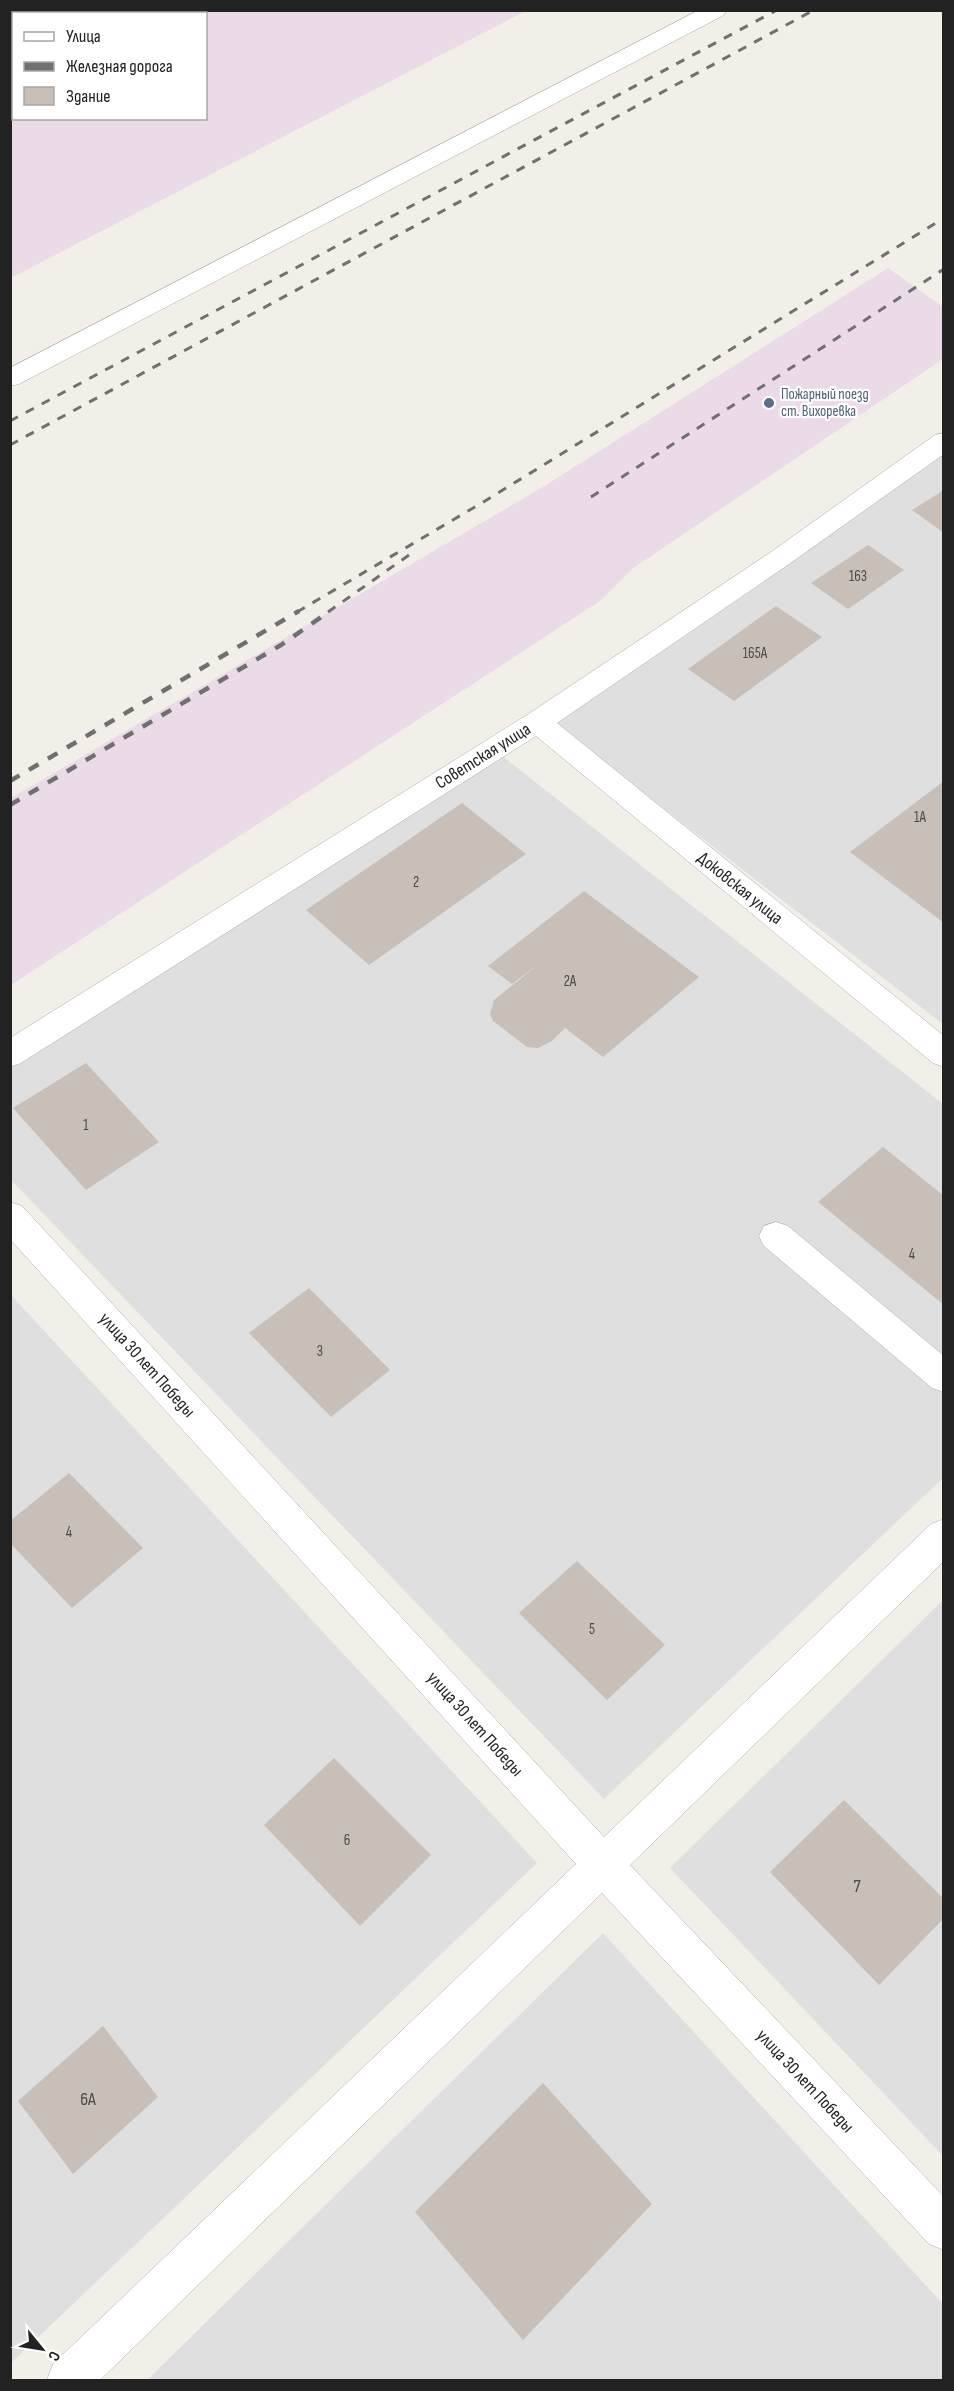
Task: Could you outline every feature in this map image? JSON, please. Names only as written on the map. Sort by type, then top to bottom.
[{"type":"street","points":[[10,378],[716,10]]},
{"type":"street","name":"Советская улица","points":[[10,1054],[537,722],[780,558],[944,441]]},
{"type":"street","name":"Доковская улица","points":[[537,722],[944,1054]]},
{"type":"street","name":"улица 30 лет Победы","points":[[10,1216],[603,1865],[944,2229]]},
{"type":"street","points":[[776,1236],[944,1377]]},
{"type":"street","points":[[69,2380],[944,1536]]},
{"type":"shaded area","points":[[11,10],[526,11],[11,278]]},
{"type":"shaded area","points":[[888,268],[943,307],[943,359],[632,569],[600,601],[11,985],[11,798],[538,490]]},
{"type":"shaded area","points":[[943,447],[943,1024],[541,714]]},
{"type":"shaded area","points":[[491,747],[943,1104],[943,1478],[604,1799],[11,1180],[11,1066]]},
{"type":"shaded area","points":[[11,1295],[537,1863],[11,2363]]},
{"type":"shaded area","points":[[943,1600],[943,2156],[670,1868]]},
{"type":"shaded area","points":[[603,1933],[943,2304],[943,2380],[147,2380]]},
{"type":"building","points":[[944,490],[944,533],[912,510]]},
{"type":"building","points":[[868,545],[904,570],[848,609],[811,583]]},
{"type":"building","points":[[776,606],[822,637],[734,701],[688,669]]},
{"type":"building","points":[[944,781],[944,923],[850,852]]},
{"type":"building","points":[[462,803],[526,854],[369,965],[306,910]]},
{"type":"building","points":[[584,891],[699,977],[603,1057],[565,1028],[552,1041],[538,1048],[527,1047],[493,1021],[490,1014],[494,1000],[540,963],[512,984],[488,966]]},
{"type":"building","points":[[86,1063],[159,1142],[86,1190],[13,1108]]},
{"type":"building","points":[[883,1147],[944,1196],[944,1305],[818,1202]]},
{"type":"building","points":[[309,1288],[390,1370],[331,1417],[249,1333]]},
{"type":"building","points":[[69,1473],[143,1548],[72,1608],[10,1543],[10,1521]]},
{"type":"building","points":[[577,1561],[665,1645],[607,1700],[519,1613]]},
{"type":"building","points":[[334,1758],[431,1855],[360,1926],[264,1825]]},
{"type":"building","points":[[844,1800],[944,1899],[944,1918],[879,1985],[770,1872]]},
{"type":"building","points":[[103,2026],[158,2097],[73,2174],[18,2101]]},
{"type":"building","points":[[543,2083],[652,2204],[523,2340],[415,2212]]},
{"type":"railway","points":[[10,421],[777,10]]},
{"type":"railway","points":[[10,445],[814,10]]},
{"type":"railway","points":[[297,612],[485,501],[944,218]]},
{"type":"railway","points":[[591,497],[944,269]]},
{"type":"railway","points":[[328,612],[409,555]]},
{"type":"railway","points":[[10,781],[299,611]]},
{"type":"railway","points":[[10,805],[281,645],[330,611]]},
{"type":"place","name":"Пожарный поезд ст. Вихоревка","points":[[769,403]]}]
